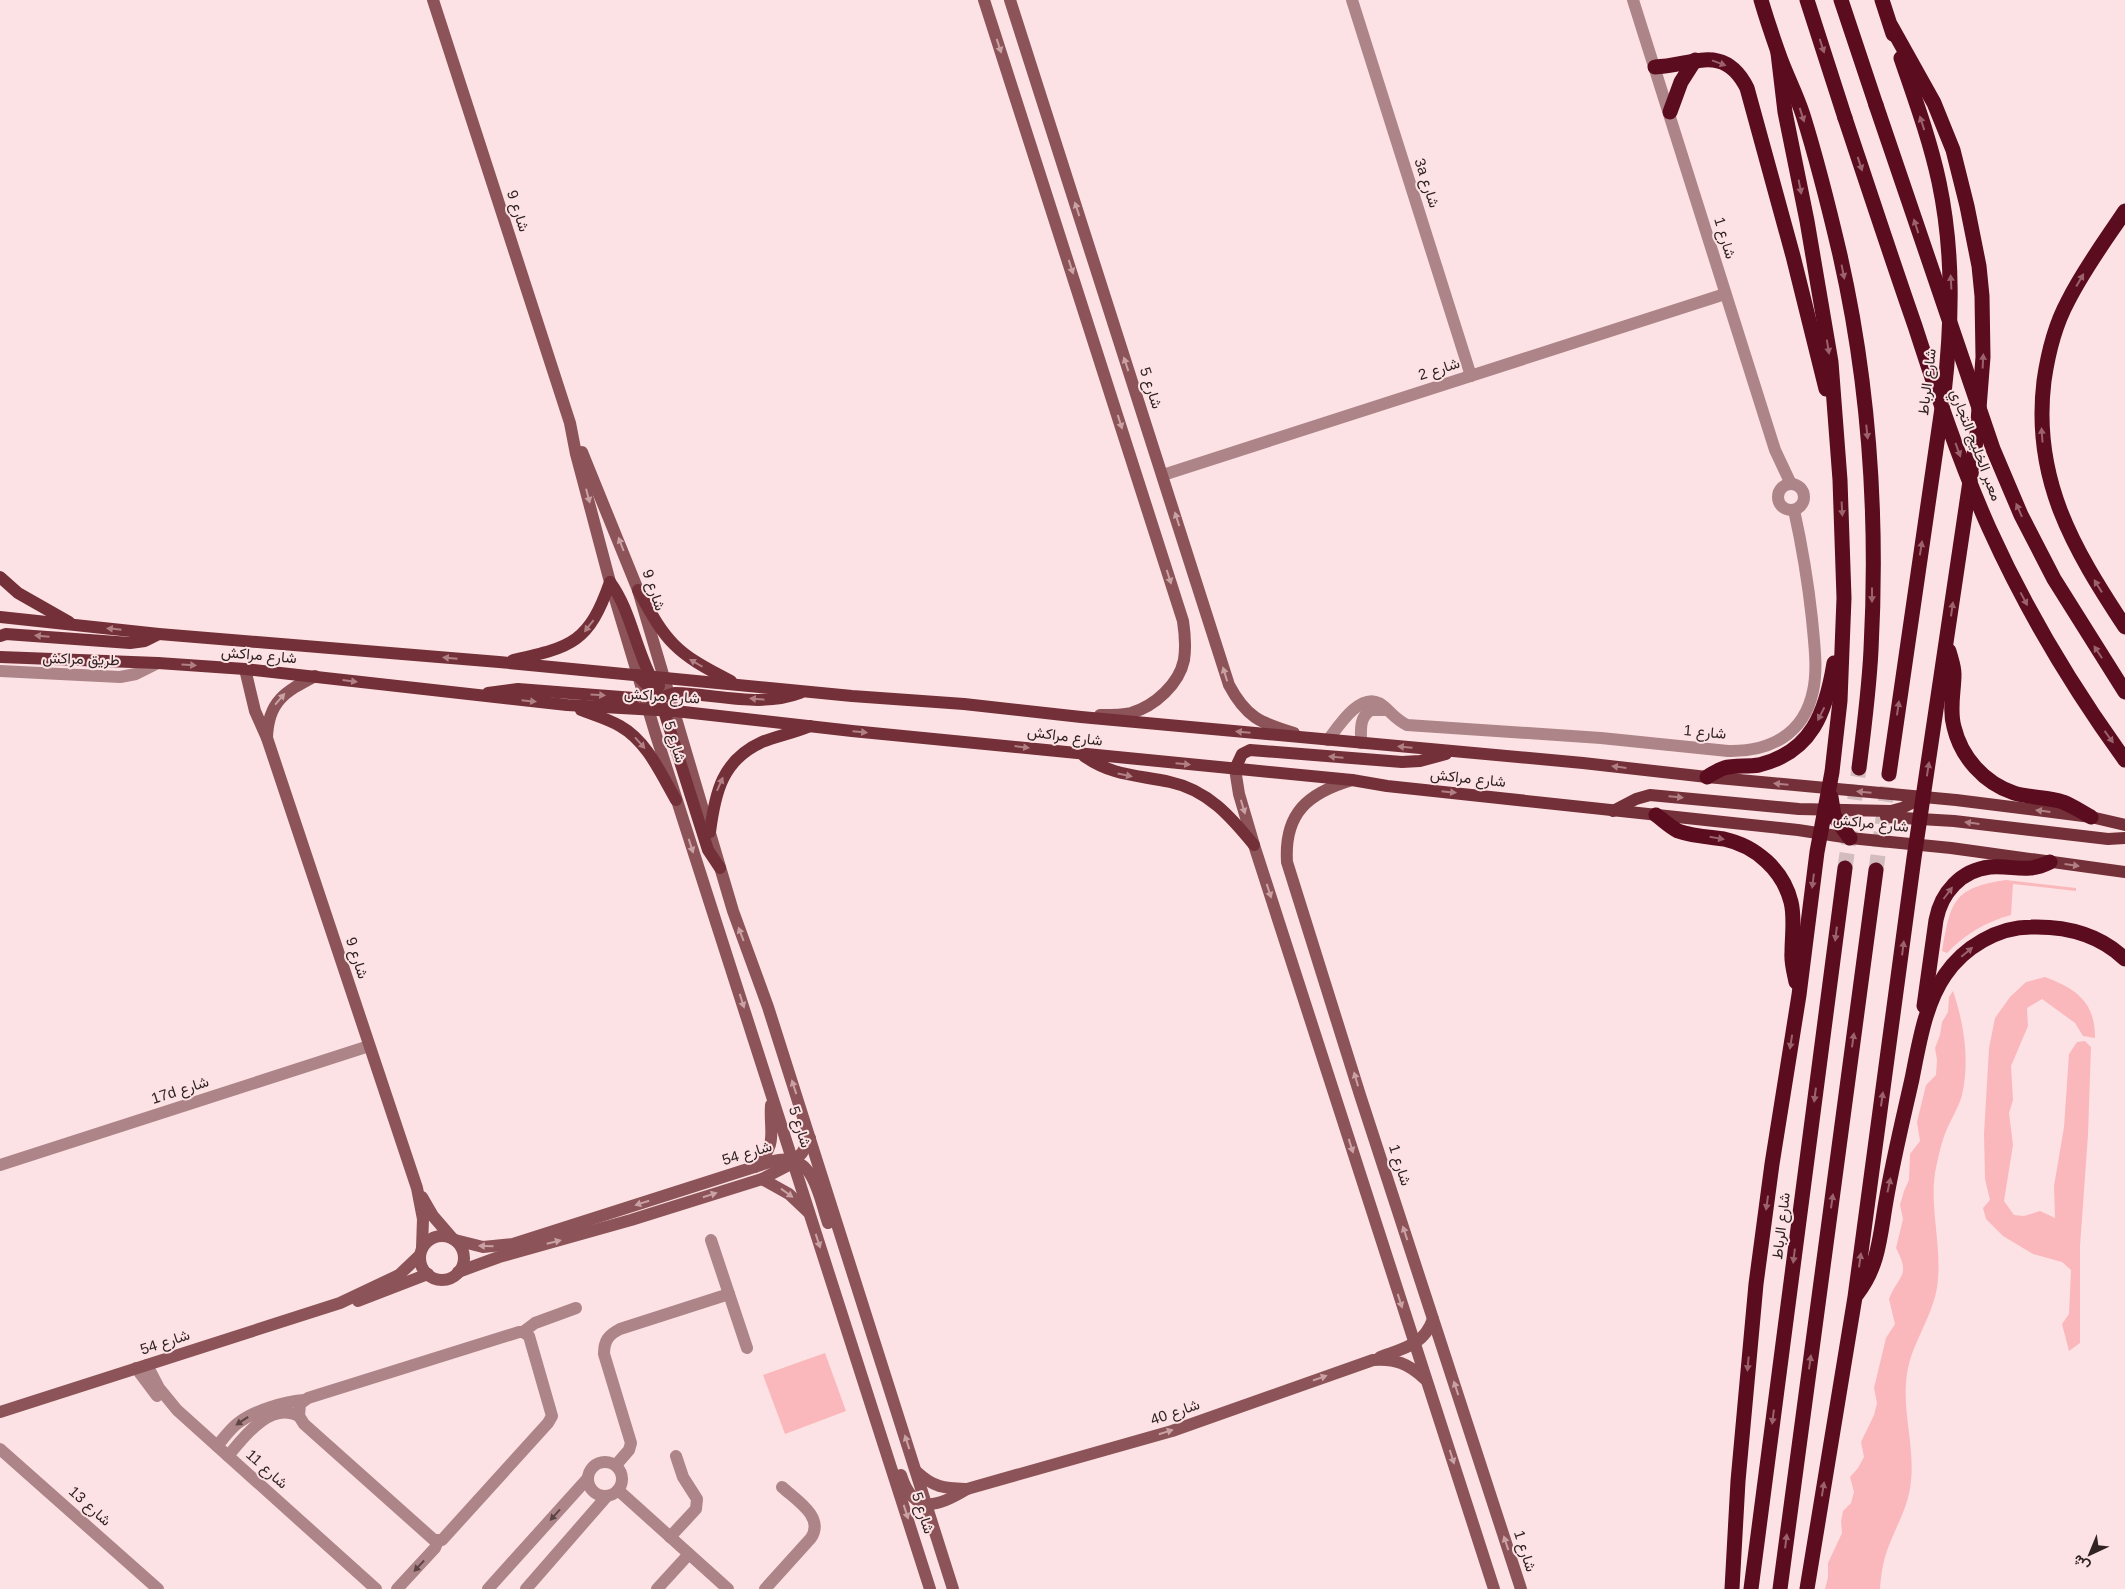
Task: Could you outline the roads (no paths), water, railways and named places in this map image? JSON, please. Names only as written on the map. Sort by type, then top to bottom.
[{"type":"highway","points":[[1761,0],[1778,53],[1803,115],[1828,209],[1853,320],[1862,383],[1872,512],[1872,600],[1871,650],[1860,768]]},
{"type":"highway","name":"معبر الخليج التجاري","points":[[1807,0],[1929,370],[1989,528],[2021,594],[2057,659],[2096,720],[2125,760]]},
{"type":"highway","name":"معبر الخليج التجاري","points":[[1841,0],[1992,449],[2021,515],[2054,580],[2125,692]]},
{"type":"highway","name":"شارع الرباط","points":[[1882,0],[1925,131],[1939,182],[1947,235],[1951,288],[1950,341],[1945,385],[1890,774]]},
{"type":"highway","points":[[1807,1589],[1855,1297],[1916,844],[1977,434],[1983,357],[1982,296],[1974,236],[1950,142],[1934,103],[1891,26]]},
{"type":"highway","points":[[1778,53],[1786,120],[1807,221],[1831,362],[1834,425],[1841,499],[1844,598],[1840,701],[1829,788],[1832,814],[1850,838]]},
{"type":"highway","points":[[1655,67],[1702,59],[1722,62],[1737,73],[1747,88],[1793,256],[1834,425]]},
{"type":"highway","points":[[1670,112],[1680,82],[1694,60]]},
{"type":"highway","points":[[2125,211],[2067,302],[2055,333],[2046,366],[2042,399],[2042,433],[2046,466],[2068,529],[2081,557],[2125,627]]},
{"type":"highway","points":[[1707,777],[1724,768],[1747,767],[1772,760],[1795,747],[1813,728],[1825,706],[1829,693],[1844,598]]},
{"type":"highway","points":[[1947,644],[1954,670],[1951,704],[1954,727],[1968,759],[1984,776],[2004,789],[2015,793],[2064,802],[2090,817]]},
{"type":"highway","points":[[1732,1589],[1738,1481],[1756,1284],[1821,833],[1832,814]]},
{"type":"highway","points":[[1656,815],[1680,831],[1726,840],[1748,848],[1774,869],[1787,890],[1791,902],[1793,927],[1792,958],[1799,995]]},
{"type":"highway","points":[[1855,1297],[1865,1283],[1878,1251],[1886,1202],[1920,1042],[1938,910],[1947,892],[1962,878],[1980,869],[1991,867],[2032,869],[2050,862]]},
{"type":"highway","name":"شارع الرباط","points":[[1751,1589],[1845,868]]},
{"type":"highway","points":[[1780,1589],[1876,870]]},
{"type":"highway","points":[[1920,1042],[1936,991],[1946,974],[1972,947],[2007,930],[2049,926],[2073,930],[2095,937],[2116,950],[2125,959]]},
{"type":"main road","points":[[0,577],[18,593],[75,626]]},
{"type":"main road","points":[[499,662],[555,650],[570,644],[592,624],[599,612],[610,582]]},
{"type":"main road","points":[[610,582],[623,602],[639,652],[644,676]]},
{"type":"main road","points":[[638,590],[658,627],[679,652],[700,666],[740,685]]},
{"type":"main road","name":"شارع مراكش","points":[[0,617],[159,634],[644,676],[661,696],[812,726],[852,732],[1008,745],[1352,780],[1916,844],[2125,872]]},
{"type":"main road","points":[[0,636],[6,634],[130,643],[145,641],[159,634]]},
{"type":"main road","name":"شارع مراكش","points":[[2,656],[245,669],[566,705],[648,711]]},
{"type":"main road","name":"شارع مراكش","points":[[661,696],[740,685],[804,692],[956,703],[1081,717],[1583,763],[1707,777],[1924,797],[2090,817],[2125,825]]},
{"type":"main road","points":[[481,696],[499,690],[518,688],[634,698],[690,693],[769,700],[787,698],[804,692]]},
{"type":"main road","points":[[648,711],[661,696]]},
{"type":"main road","points":[[661,696],[708,850],[720,868]]},
{"type":"main road","points":[[566,705],[612,722],[631,733],[646,750],[676,800]]},
{"type":"main road","points":[[710,832],[715,798],[719,786],[733,764],[752,748],[763,742],[812,726]]},
{"type":"main road","points":[[1235,769],[1242,754],[1250,750],[1402,762],[1437,757],[1453,752]]},
{"type":"main road","points":[[1082,754],[1110,771],[1172,782],[1203,795],[1227,813],[1254,845]]},
{"type":"main road","points":[[1613,811],[1636,799],[1650,795],[1855,817],[1920,818],[2108,838],[2125,838]]},
{"type":"main road","points":[[1832,814],[1891,811],[1902,808],[1924,797]]},
{"type":"street","name":"شارع 9","points":[[433,0],[572,431],[606,507],[638,590],[661,696]]},
{"type":"street","points":[[984,0],[1184,621],[1186,641],[1184,661],[1176,679],[1164,694],[1148,705],[1131,713],[1081,717]]},
{"type":"street","name":"شارع 5","points":[[1010,0],[1229,685],[1235,697],[1244,708],[1266,725],[1321,740]]},
{"type":"street","name":"3a شارع","points":[[1352,0],[1471,376]]},
{"type":"street","name":"شارع 1","points":[[1633,0],[1670,112],[1775,450],[1791,484]]},
{"type":"street","name":"شارع 2","points":[[1163,475],[1725,294]]},
{"type":"street","points":[[1109,388],[1122,390],[1132,383]]},
{"type":"street","name":"شارع 9","points":[[572,431],[576,454],[610,582]]},
{"type":"street","points":[[1791,484],[1800,487],[1804,496],[1802,505],[1794,510],[1784,507],[1778,498],[1782,488],[1791,484]]},
{"type":"street","name":"شارع 1","points":[[1321,740],[1352,710],[1361,704],[1372,701],[1378,703],[1393,717],[1407,725],[1574,736],[1728,751],[1760,749],[1774,743],[1799,723],[1808,708],[1814,682],[1813,632],[1809,591],[1794,510]]},
{"type":"street","name":"طريق مراكش","points":[[0,671],[120,677],[136,674],[158,663]]},
{"type":"street","name":"شارع 9","points":[[245,669],[255,711],[267,738],[417,1188],[423,1220],[421,1252]]},
{"type":"street","name":"شارع 9","points":[[267,738],[269,716],[276,703],[286,692],[315,676]]},
{"type":"street","name":"شارع 5","points":[[644,676],[661,696],[710,832],[733,911],[760,982],[953,1589]]},
{"type":"street","points":[[1361,743],[1364,716],[1376,708],[1387,711]]},
{"type":"street","name":"شارع 5","points":[[648,711],[930,1589]]},
{"type":"street","points":[[1235,769],[1239,794],[1254,845],[1494,1589]]},
{"type":"street","name":"شارع 1","points":[[1352,780],[1318,793],[1304,804],[1294,819],[1289,833],[1286,847],[1287,862],[1520,1589]]},
{"type":"street","name":"17d شارع","points":[[0,1165],[369,1046]]},
{"type":"street","points":[[756,1167],[767,1154],[772,1138],[770,1109],[772,1096]]},
{"type":"street","points":[[810,1138],[808,1145],[794,1161],[803,1164],[811,1174],[856,1302],[871,1332]]},
{"type":"street","name":"شارع 54","points":[[453,1239],[483,1247],[512,1244],[779,1160],[794,1161]]},
{"type":"street","name":"شارع 54","points":[[458,1272],[499,1257],[631,1220],[762,1179],[782,1170],[794,1161]]},
{"type":"street","points":[[762,1179],[790,1194],[809,1212]]},
{"type":"street","name":"شارع 9","points":[[417,1188],[433,1216],[453,1239]]},
{"type":"street","points":[[438,1236],[453,1239],[460,1245],[464,1258],[458,1272],[447,1279],[441,1279],[428,1274],[422,1266],[421,1252],[426,1243],[438,1236]]},
{"type":"street","points":[[711,1240],[747,1348]]},
{"type":"street","name":"شارع 54","points":[[0,1412],[340,1303],[399,1275],[421,1252]]},
{"type":"street","name":"شارع 54","points":[[340,1303],[360,1300],[428,1274]]},
{"type":"street","points":[[616,1465],[629,1450],[631,1443],[604,1354],[607,1338],[612,1333],[620,1330],[729,1294]]},
{"type":"street","points":[[217,1446],[244,1419],[281,1405],[304,1400],[523,1332],[535,1323],[576,1308]]},
{"type":"street","points":[[1373,1360],[1415,1344],[1423,1338],[1433,1318]]},
{"type":"street","points":[[397,1589],[435,1548],[438,1541],[445,1537],[550,1420],[551,1407],[529,1336],[523,1332]]},
{"type":"street","points":[[857,1359],[870,1378],[903,1481],[917,1501],[928,1506]]},
{"type":"street","name":"شارع 40","points":[[928,1506],[948,1501],[967,1489],[1172,1431],[1373,1360],[1388,1359],[1402,1362],[1416,1370],[1427,1380]]},
{"type":"street","name":"شارع 11","points":[[141,1367],[158,1396],[177,1410],[376,1589]]},
{"type":"street","points":[[304,1400],[300,1404],[299,1416],[304,1424],[434,1540],[438,1541]]},
{"type":"street","points":[[228,1456],[253,1427],[274,1414],[284,1412],[299,1416]]},
{"type":"street","name":"شارع 13","points":[[0,1440],[5,1453],[158,1589]]},
{"type":"street","points":[[670,1537],[696,1509],[698,1504],[676,1456]]},
{"type":"street","points":[[488,1589],[588,1478],[589,1473],[596,1465],[606,1462],[616,1465],[620,1470],[622,1480],[613,1493],[526,1589]]},
{"type":"street","points":[[916,1470],[927,1481],[941,1488],[967,1489]]},
{"type":"street","points":[[588,1478],[592,1489],[596,1493],[613,1493],[670,1537],[728,1589]]},
{"type":"street","points":[[765,1589],[811,1538],[815,1529],[815,1523],[810,1513],[782,1487]]},
{"type":"street","points":[[657,1589],[689,1554]]},
{"type":"tunnel","points":[[1845,868],[1859,768]]},
{"type":"tunnel","points":[[1876,870],[1889,774]]}]
